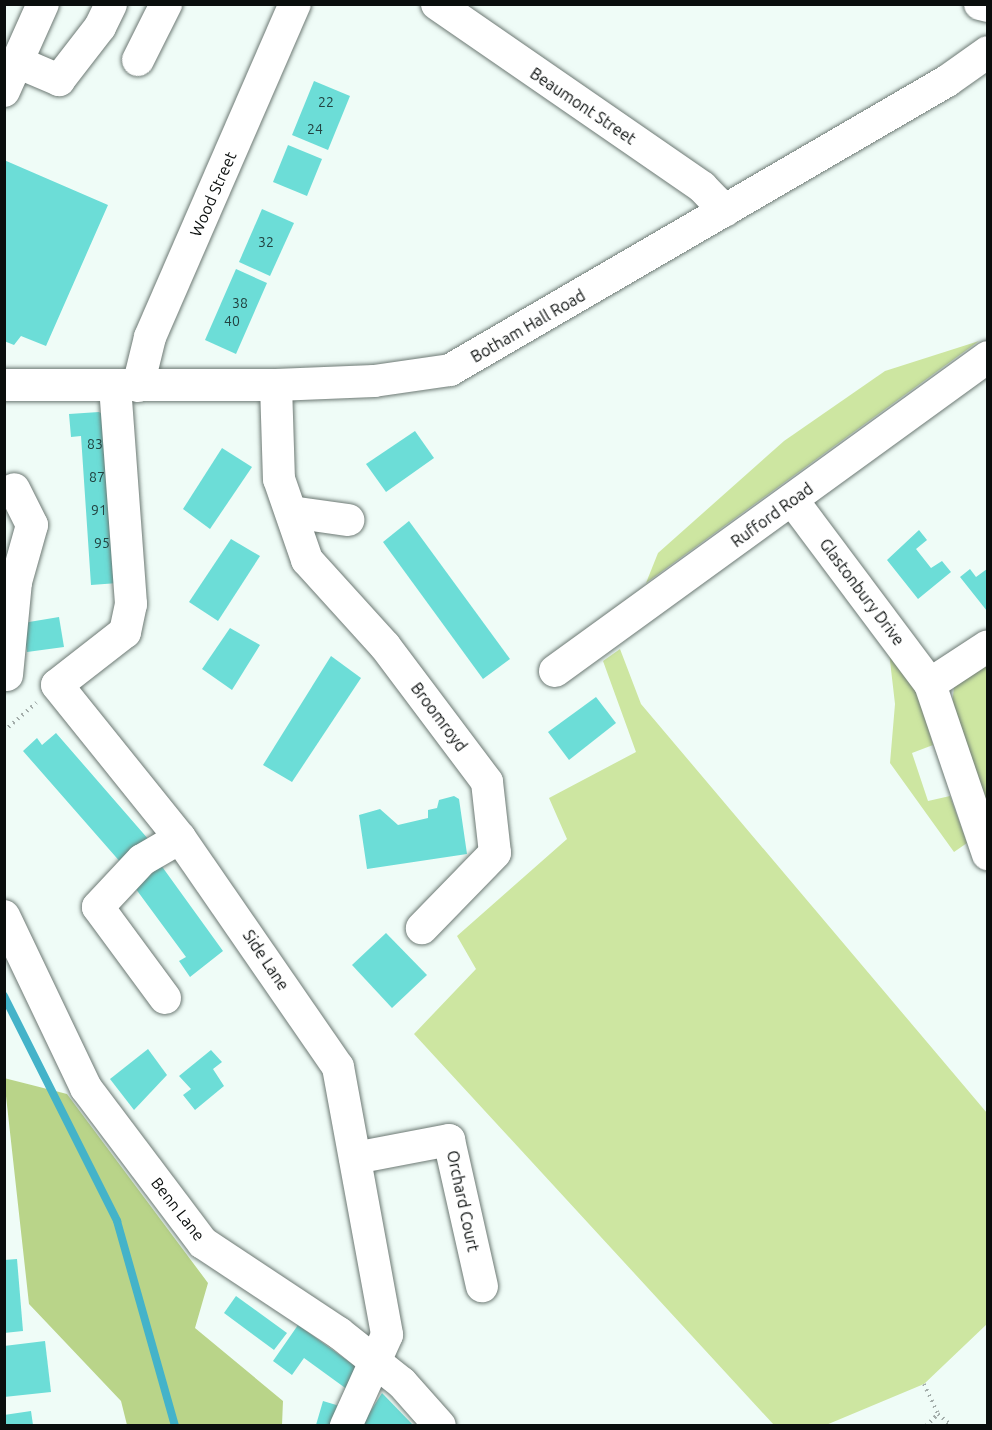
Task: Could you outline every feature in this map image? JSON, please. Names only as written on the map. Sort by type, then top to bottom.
[{"type":"street","points":[[4,91],[43,4]]},
{"type":"street","points":[[17,62],[59,80],[100,27],[111,4]]},
{"type":"street","points":[[138,60],[166,4]]},
{"type":"street","name":"Wood Street","points":[[57,685],[125,632],[131,604],[126,386],[150,337],[295,4]]},
{"type":"street","name":"Beaumont Street","points":[[437,4],[702,187],[725,211]]},
{"type":"street","points":[[980,4],[987,6]]},
{"type":"street","name":"Botham Hall Road","points":[[4,385],[276,385],[374,381],[450,370],[947,81],[987,52]]},
{"type":"street","name":"Rufford Road","points":[[555,671],[793,501],[987,357]]},
{"type":"street","name":"Broomroyd","points":[[276,385],[279,479],[307,560],[386,646],[487,782],[495,853],[422,928]]},
{"type":"street","points":[[7,675],[10,581],[32,525],[14,489]]},
{"type":"street","name":"Glastonbury Drive","points":[[793,501],[930,684],[984,836]]},
{"type":"street","points":[[291,512],[348,520]]},
{"type":"street","points":[[930,684],[987,645]]},
{"type":"street","name":"Side Lane","points":[[57,685],[180,838],[338,1067],[387,1335],[346,1425]]},
{"type":"street","points":[[165,998],[98,907],[142,860],[180,838]]},
{"type":"street","name":"Benn Lane","points":[[4,916],[86,1088],[203,1243],[376,1363],[440,1425]]},
{"type":"street","name":"Orchard Court","points":[[355,1158],[449,1140],[482,1286]]},
{"type":"path","points":[[4,731],[57,685]]},
{"type":"path","points":[[924,1384],[938,1414],[952,1425]]},
{"type":"path","points":[[926,1425],[938,1414]]},
{"type":"green space","points":[[979,341],[646,583],[658,553],[784,441],[885,371]]},
{"type":"green space","points":[[620,649],[641,704],[987,1113],[987,1324],[924,1384],[826,1425],[774,1425],[414,1034],[476,969],[457,936],[567,839],[549,798],[636,752],[603,661]]},
{"type":"green space","points":[[889,652],[915,683],[933,745],[912,753],[928,801],[950,796],[967,843],[954,852],[890,763],[895,704]]},
{"type":"green space","points":[[987,662],[987,800],[976,788],[952,706],[954,687]]},
{"type":"green space","points":[[4,1078],[67,1094],[208,1283],[195,1328],[283,1401],[282,1425],[127,1425],[121,1401],[29,1304]]},
{"type":"building","points":[[314,81],[350,96],[328,150],[292,135]]},
{"type":"building","points":[[288,145],[322,159],[307,196],[273,182]]},
{"type":"building","points":[[4,160],[108,205],[46,346],[21,336],[14,345],[4,341]]},
{"type":"building","points":[[262,209],[294,223],[270,276],[239,262]]},
{"type":"building","points":[[236,269],[267,283],[236,354],[205,340]]},
{"type":"building","points":[[99,412],[107,417],[118,583],[91,585],[81,436],[71,437],[69,414]]},
{"type":"building","points":[[415,431],[434,458],[386,492],[366,464]]},
{"type":"building","points":[[222,448],[252,467],[210,529],[183,509]]},
{"type":"building","points":[[409,521],[510,659],[483,679],[383,542]]},
{"type":"building","points":[[919,530],[927,540],[916,549],[931,568],[942,561],[951,572],[918,599],[887,560]]},
{"type":"building","points":[[231,539],[260,556],[218,621],[189,602]]},
{"type":"building","points":[[970,569],[976,577],[987,569],[987,611],[960,577]]},
{"type":"building","points":[[59,617],[64,647],[27,652],[23,623]]},
{"type":"building","points":[[230,628],[260,645],[232,690],[202,669]]},
{"type":"building","points":[[331,656],[361,678],[292,782],[263,765]]},
{"type":"building","points":[[596,697],[616,723],[569,760],[548,732]]},
{"type":"building","points":[[56,733],[149,840],[122,864],[23,751],[37,738],[42,745]]},
{"type":"building","points":[[454,796],[459,799],[467,854],[367,869],[359,815],[380,809],[398,825],[428,818],[428,810],[437,808],[439,800]]},
{"type":"building","points":[[158,861],[223,951],[190,977],[179,961],[186,957],[130,881]]},
{"type":"building","points":[[386,933],[427,975],[392,1008],[352,965]]},
{"type":"building","points":[[148,1049],[167,1075],[134,1110],[110,1079]]},
{"type":"building","points":[[211,1050],[222,1062],[213,1069],[224,1086],[195,1110],[183,1095],[191,1089],[179,1076]]},
{"type":"building","points":[[17,1259],[23,1331],[4,1333],[4,1260]]},
{"type":"building","points":[[236,1296],[287,1333],[274,1350],[224,1313]]},
{"type":"building","points":[[298,1325],[359,1369],[348,1390],[304,1358],[292,1375],[273,1361]]},
{"type":"building","points":[[45,1341],[51,1392],[4,1397],[4,1346]]},
{"type":"building","points":[[382,1393],[413,1425],[362,1425]]},
{"type":"building","points":[[323,1401],[343,1407],[338,1425],[316,1425]]},
{"type":"building","points":[[31,1411],[33,1425],[4,1425],[4,1415]]},
{"type":"waterway","points":[[4,996],[117,1221],[175,1426]]}]
